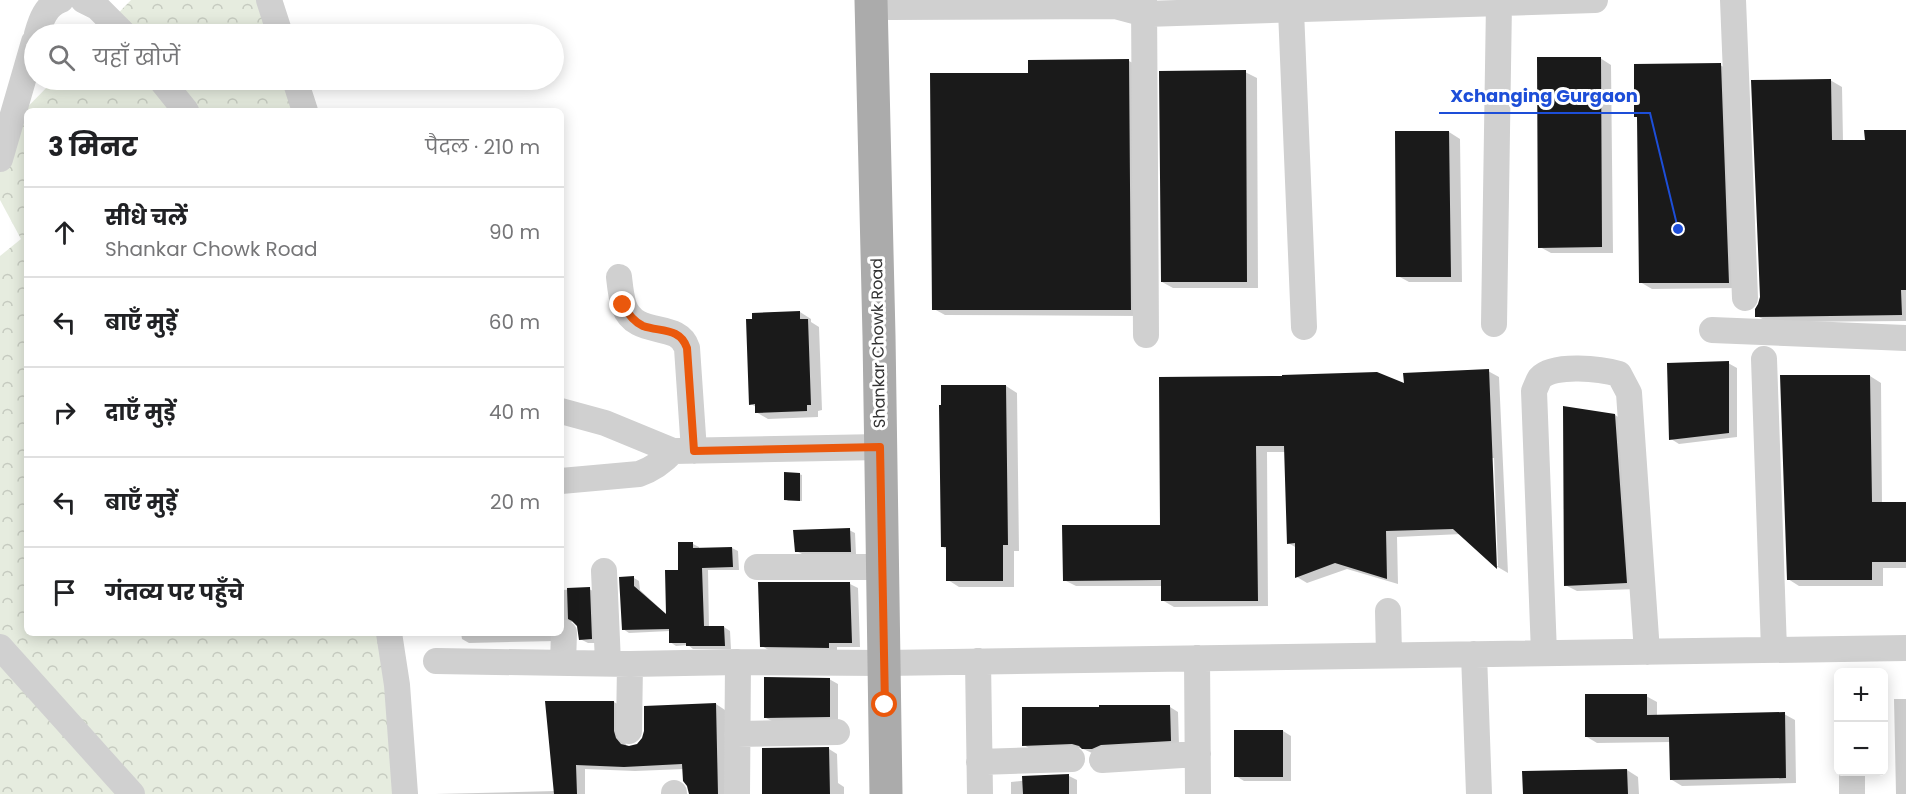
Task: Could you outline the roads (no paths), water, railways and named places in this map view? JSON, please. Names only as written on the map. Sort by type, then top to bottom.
[{"type":"main road","name":"Shankar Chowk Road","points":[[883,2],[880,447],[882,567],[892,662],[901,794]]},
{"type":"main road","name":"Shankar Chowk Road","points":[[883,2],[892,662],[886,794]]},
{"type":"street","points":[[40,24],[42,15],[56,1],[61,0]]},
{"type":"street","points":[[83,0],[97,8],[114,24]]},
{"type":"street","points":[[269,0],[277,24]]},
{"type":"street","points":[[883,2],[1115,3],[1144,7],[1291,10],[1393,3],[1595,0]]},
{"type":"street","points":[[1733,0],[1745,298]]},
{"type":"street","points":[[1494,324],[1499,3]]},
{"type":"street","points":[[1144,7],[1146,335]]},
{"type":"street","points":[[1291,10],[1304,327]]},
{"type":"street","points":[[0,159],[24,76]]},
{"type":"street","points":[[169,90],[184,108]]},
{"type":"street","points":[[298,90],[304,108]]},
{"type":"street","points":[[619,277],[623,305],[629,316],[641,325],[678,334],[685,340],[687,348],[684,451]]},
{"type":"street","points":[[1712,330],[1906,338]]},
{"type":"street","points":[[1764,359],[1773,650]]},
{"type":"street","points":[[1544,653],[1534,391],[1540,378],[1554,370],[1603,370],[1619,374],[1629,393],[1647,652]]},
{"type":"street","points":[[564,412],[605,423],[684,451],[880,447]]},
{"type":"street","points":[[564,481],[639,474],[651,470],[684,451]]},
{"type":"street","points":[[757,567],[882,567]]},
{"type":"street","points":[[604,571],[629,731]]},
{"type":"street","points":[[1388,611],[1389,655]]},
{"type":"street","points":[[389,636],[397,685],[405,794]]},
{"type":"street","points":[[563,663],[564,636]]},
{"type":"street","points":[[0,647],[132,794]]},
{"type":"street","points":[[436,661],[892,662],[1773,650],[1849,661],[1906,648]]},
{"type":"street","points":[[1474,654],[1479,794]]},
{"type":"street","points":[[1197,658],[1198,794]]},
{"type":"street","points":[[978,661],[980,794]]},
{"type":"street","points":[[736,794],[738,662]]},
{"type":"street","points":[[737,734],[837,732]]},
{"type":"street","points":[[1102,760],[1198,754]]},
{"type":"street","points":[[979,762],[1072,759]]},
{"type":"street","points":[[1852,776],[1852,794]]},
{"type":"place","name":"Xchanging Gurgaon","points":[[1678,229]]}]
